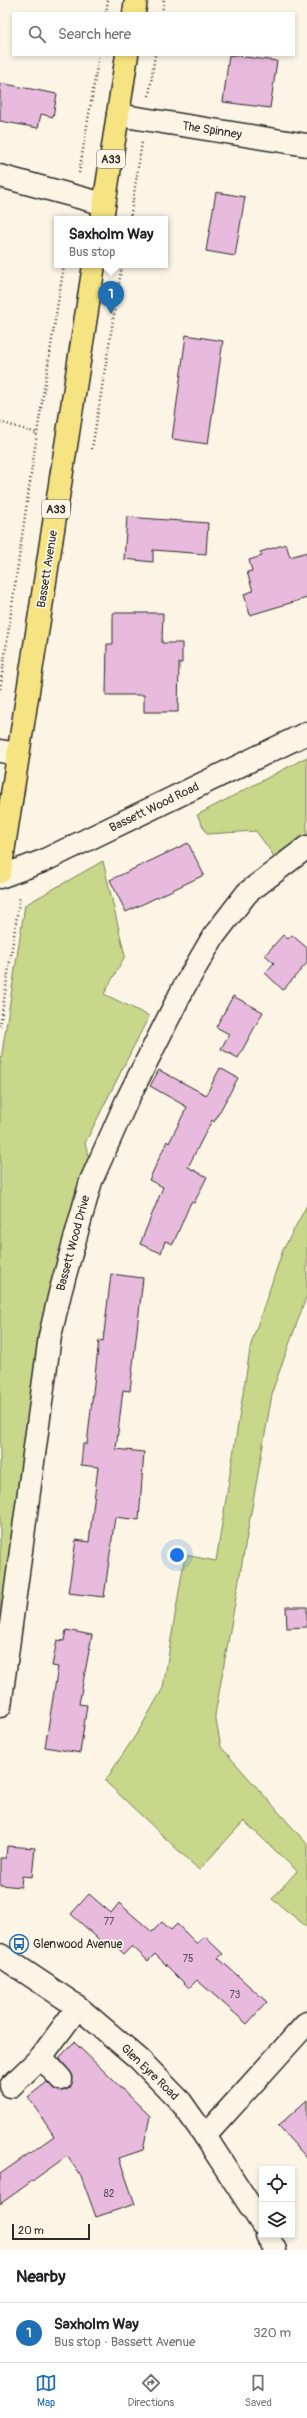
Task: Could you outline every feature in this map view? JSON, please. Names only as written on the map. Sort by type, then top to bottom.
[{"type":"main road","points":[[134,12],[136,0]]},
{"type":"main road","name":"A33","points":[[103,212],[127,56]]},
{"type":"main road","name":"Bassett Avenue","points":[[0,872],[9,753],[93,268]]},
{"type":"street","name":"The Spinney","points":[[118,115],[307,145]]},
{"type":"street","points":[[0,176],[103,212]]},
{"type":"street","name":"Bassett Wood Road","points":[[0,877],[43,861],[307,733]]},
{"type":"street","name":"Bassett Wood Drive","points":[[0,1706],[50,1336],[60,1293],[91,1181],[127,1100],[184,987],[213,937],[247,893],[307,847]]},
{"type":"street","name":"Glen Eyre Road","points":[[0,1955],[78,2007],[139,2059],[180,2102],[205,2136],[259,2219]]},
{"type":"street","points":[[10,2086],[41,2057],[78,2007]]},
{"type":"street","points":[[205,2136],[307,2023]]},
{"type":"street","points":[[41,2057],[61,2079]]},
{"type":"street","points":[[269,2238],[275,2250]]},
{"type":"path","points":[[106,12],[108,0]]},
{"type":"path","points":[[162,12],[164,0]]},
{"type":"path","points":[[80,168],[99,56]]},
{"type":"path","points":[[149,100],[155,56]]},
{"type":"path","points":[[130,216],[142,139]]},
{"type":"path","points":[[0,689],[37,433],[64,268]]},
{"type":"path","points":[[0,422],[37,433]]},
{"type":"path","points":[[0,1026],[20,897]]},
{"type":"green space","points":[[307,757],[307,834],[274,856],[256,831],[207,834],[197,815]]},
{"type":"green space","points":[[103,861],[125,956],[104,994],[149,1016],[85,1143],[90,1161],[0,1645],[0,1066],[25,905]]},
{"type":"green space","points":[[307,1205],[307,1295],[273,1389],[215,1715],[221,1747],[307,1844],[307,1927],[272,1899],[297,1871],[244,1821],[199,1870],[105,1781],[141,1727],[163,1688],[185,1555],[216,1561],[251,1344],[283,1250]]},
{"type":"building","points":[[229,56],[277,61],[270,108],[223,102]]},
{"type":"building","points":[[0,83],[57,94],[53,117],[41,114],[38,128],[0,121]]},
{"type":"building","points":[[216,192],[245,197],[235,256],[206,251]]},
{"type":"building","points":[[186,335],[223,341],[208,444],[172,439]]},
{"type":"building","points":[[127,517],[208,523],[206,554],[153,550],[153,562],[124,559]]},
{"type":"building","points":[[286,544],[290,557],[307,552],[307,598],[250,615],[244,594],[253,591],[247,572],[252,571],[249,560],[262,556],[260,552]]},
{"type":"building","points":[[113,613],[163,613],[162,643],[182,643],[182,663],[179,663],[178,712],[144,712],[144,695],[106,695],[107,644],[113,644]]},
{"type":"building","points":[[188,843],[204,875],[126,912],[110,880]]},
{"type":"building","points":[[283,935],[288,939],[292,935],[307,948],[307,963],[283,990],[265,973],[274,963],[265,955]]},
{"type":"building","points":[[233,996],[263,1012],[238,1058],[221,1049],[229,1034],[216,1027]]},
{"type":"building","points":[[220,1068],[238,1078],[214,1122],[212,1120],[188,1167],[207,1177],[194,1203],[191,1202],[173,1244],[165,1241],[161,1253],[140,1244],[163,1187],[149,1180],[167,1141],[169,1143],[187,1107],[150,1086],[159,1070],[206,1095]]},
{"type":"building","points":[[111,1274],[143,1278],[130,1391],[123,1390],[116,1449],[144,1452],[139,1520],[115,1517],[104,1597],[68,1593],[76,1540],[89,1542],[98,1467],[81,1465],[83,1444],[87,1444],[99,1340],[103,1341]]},
{"type":"building","points":[[286,1607],[307,1607],[307,1627],[287,1628]]},
{"type":"building","points":[[66,1630],[92,1635],[79,1704],[87,1705],[80,1753],[45,1747],[58,1667],[52,1666],[57,1640],[64,1641]]},
{"type":"building","points":[[7,1846],[35,1848],[32,1877],[22,1876],[21,1887],[0,1885],[0,1858],[6,1858]]},
{"type":"building","points":[[89,1894],[111,1913],[119,1903],[152,1932],[162,1922],[171,1930],[177,1924],[197,1944],[204,1936],[223,1954],[218,1958],[267,2002],[247,2024],[197,1980],[189,1988],[155,1954],[148,1961],[132,1946],[124,1954],[109,1940],[105,1945],[71,1914]]},
{"type":"building","points":[[74,2042],[150,2116],[143,2150],[119,2158],[135,2204],[96,2217],[81,2176],[67,2156],[0,2204],[0,2174],[54,2136],[28,2097],[47,2082],[58,2091],[70,2088],[73,2076],[59,2058]]},
{"type":"building","points":[[307,2100],[307,2158],[278,2126]]},
{"type":"place","name":"Saxholm Way","points":[[111,314]]},
{"type":"place","name":"Glenwood Avenue","points":[[19,1944]]}]
